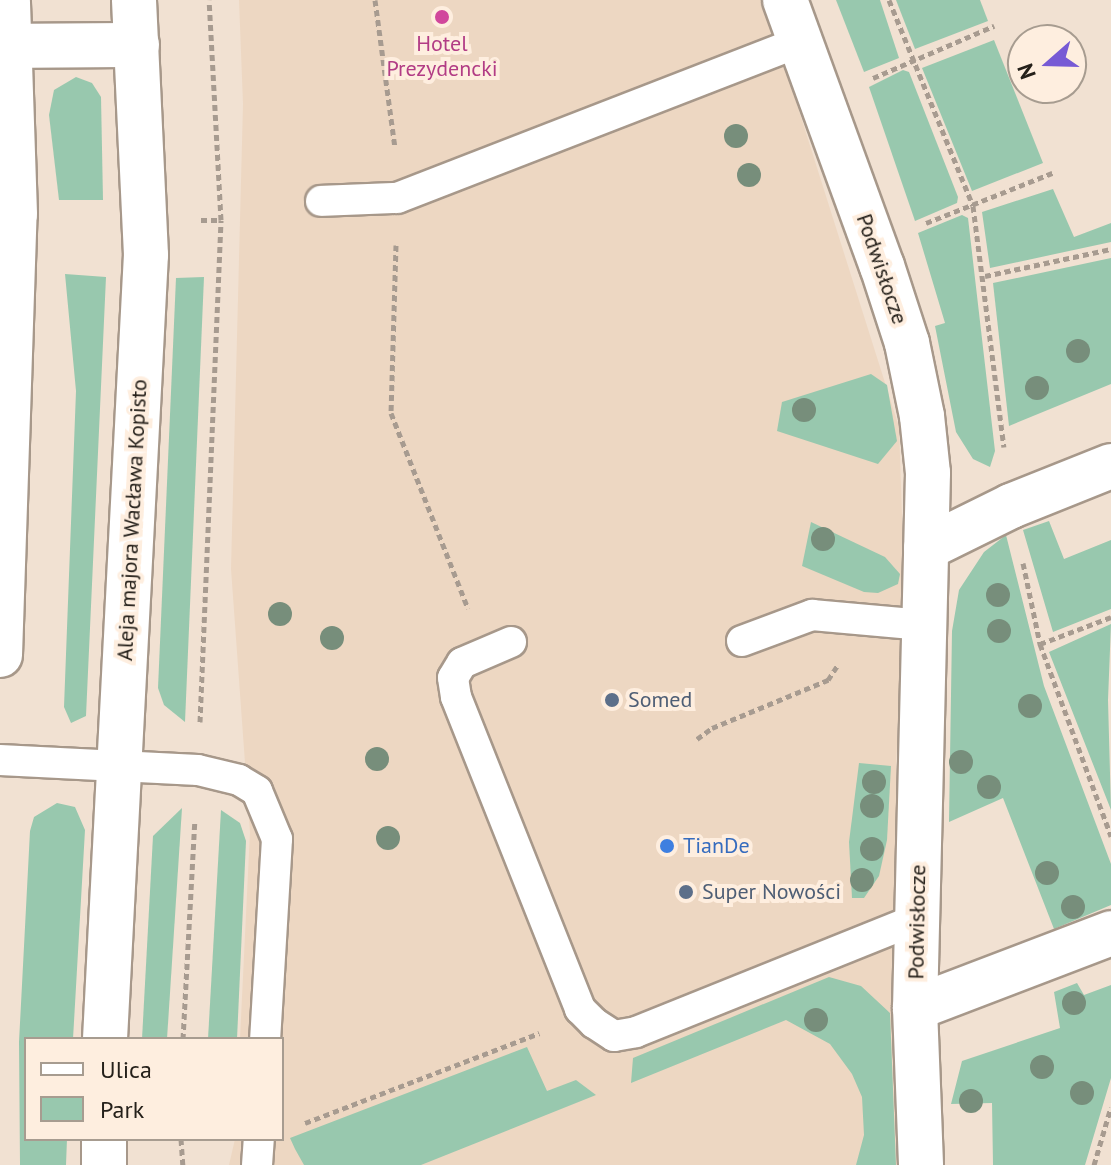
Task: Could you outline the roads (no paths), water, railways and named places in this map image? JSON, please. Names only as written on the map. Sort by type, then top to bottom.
[{"type":"street","points":[[0,655],[6,399],[15,214],[8,0]]},
{"type":"street","name":"Aleja majora Wacława Kopisto","points":[[105,1037],[146,255],[134,0]]},
{"type":"street","name":"Podwisłocze","points":[[785,0],[907,343],[928,473],[915,1008],[921,1165]]},
{"type":"street","points":[[10,46],[137,45]]},
{"type":"street","points":[[926,548],[1011,506],[1111,466]]},
{"type":"street","name":"Podwisłocze","points":[[915,1008],[1111,933]]},
{"type":"street","points":[[104,1141],[104,1165]]},
{"type":"lane","points":[[321,201],[397,198],[801,41]]},
{"type":"lane","points":[[742,641],[812,615],[924,625]]},
{"type":"lane","points":[[499,648],[462,663],[453,678],[456,697],[586,1015],[614,1036],[636,1032],[917,919]]},
{"type":"lane","points":[[0,760],[219,773],[257,791],[269,811],[277,839],[265,1037]]},
{"type":"lane","points":[[257,1165],[259,1141]]},
{"type":"place","name":"Hotel Prezydencki","points":[[442,17]]},
{"type":"place","name":"Somed","points":[[612,700]]},
{"type":"place","name":"TianDe","points":[[667,846]]},
{"type":"place","name":"Super Nowości","points":[[686,892]]}]
